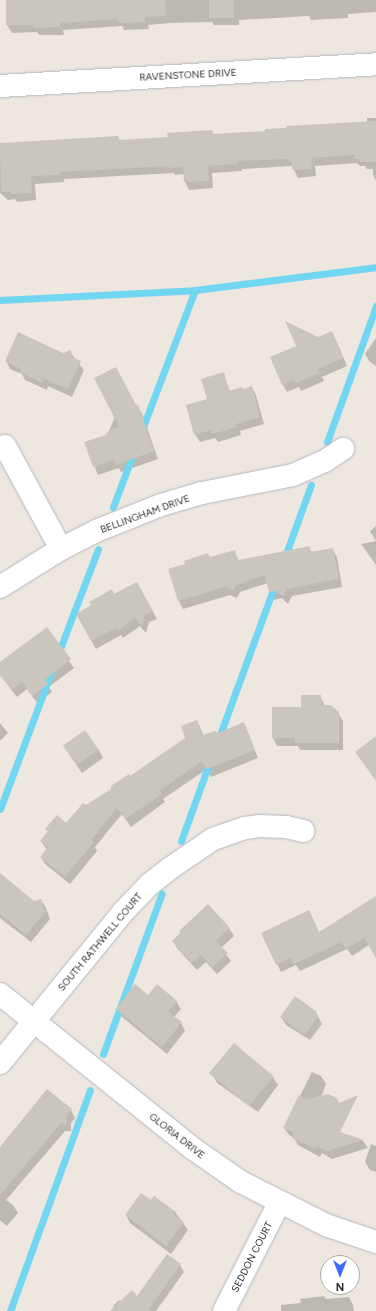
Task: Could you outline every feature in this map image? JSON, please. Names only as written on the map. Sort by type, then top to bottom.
[{"type":"street","name":"RAVENSTONE DRIVE","points":[[0,86],[376,64]]},
{"type":"street","points":[[5,446],[61,549]]},
{"type":"street","name":"BELLINGHAM DRIVE","points":[[0,587],[61,549],[96,531],[161,505],[202,493],[293,474],[325,461],[343,448]]},
{"type":"street","name":"SOUTH RATHWELL COURT","points":[[0,1063],[123,912],[150,884],[213,839],[245,828],[259,826],[286,827],[304,831]]},
{"type":"street","name":"GLORIA DRIVE","points":[[0,994],[192,1148],[241,1182],[279,1203],[326,1224],[376,1242]]},
{"type":"street","name":"SEDDON COURT","points":[[224,1311],[279,1203]]},
{"type":"building","points":[[6,0],[165,0],[166,16],[145,17],[145,22],[119,23],[118,19],[60,23],[60,27],[33,28],[33,25],[6,25]]},
{"type":"building","points":[[209,0],[234,0],[234,18],[209,18]]},
{"type":"building","points":[[376,121],[376,162],[361,162],[359,159],[354,159],[354,155],[311,158],[312,169],[292,170],[292,162],[287,159],[238,161],[238,164],[208,166],[209,181],[184,182],[183,167],[169,168],[169,166],[60,172],[60,175],[31,176],[32,193],[11,194],[11,192],[1,192],[0,143],[118,136],[119,140],[168,137],[167,133],[212,130],[213,134],[265,131],[265,129],[286,128],[286,126]]},
{"type":"building","points":[[285,321],[318,337],[332,331],[343,358],[318,369],[320,373],[296,383],[294,379],[282,385],[270,357],[296,346]]},
{"type":"building","points":[[18,332],[63,353],[71,350],[72,357],[81,361],[68,389],[44,379],[42,383],[20,372],[21,369],[5,361]]},
{"type":"building","points":[[116,367],[136,405],[138,404],[154,451],[116,465],[114,460],[93,467],[84,442],[106,435],[108,431],[119,427],[94,378]]},
{"type":"building","points":[[224,372],[229,391],[241,387],[244,389],[252,386],[260,417],[236,424],[237,427],[212,434],[211,430],[194,435],[186,405],[207,399],[201,379]]},
{"type":"building","points":[[310,546],[310,552],[333,548],[339,579],[287,589],[283,597],[277,591],[269,592],[265,575],[236,585],[233,591],[225,587],[178,601],[168,569],[185,564],[184,561],[208,553],[210,557],[235,550],[238,560]]},
{"type":"building","points":[[137,582],[153,611],[145,615],[142,626],[135,618],[118,631],[116,628],[91,641],[76,614],[91,605],[89,602],[112,589],[114,594]]},
{"type":"building","points":[[47,627],[71,659],[45,680],[48,684],[32,696],[22,682],[12,690],[0,675],[0,662]]},
{"type":"building","points":[[301,695],[321,695],[321,705],[331,705],[339,712],[339,743],[295,743],[295,738],[272,738],[272,707],[301,707]]},
{"type":"building","points":[[197,720],[203,735],[215,731],[218,733],[244,722],[255,750],[206,769],[202,761],[159,791],[162,794],[125,819],[117,808],[91,840],[94,842],[65,877],[40,857],[48,847],[40,841],[48,831],[45,829],[57,815],[66,823],[83,803],[86,805],[111,789],[111,786],[129,774],[130,776],[185,738],[181,726]]},
{"type":"building","points":[[85,730],[99,750],[77,765],[63,745]]},
{"type":"building","points":[[376,736],[376,781],[355,752]]},
{"type":"building","points":[[0,873],[34,901],[42,899],[42,907],[46,911],[26,935],[0,914]]},
{"type":"building","points":[[376,896],[376,958],[364,938],[346,949],[342,942],[294,964],[291,958],[276,965],[261,933],[309,910],[319,932]]},
{"type":"building","points":[[208,904],[230,928],[216,941],[228,953],[212,967],[201,955],[192,963],[172,941],[181,932],[179,931]]},
{"type":"building","points":[[135,984],[148,995],[157,984],[177,1001],[168,1012],[182,1022],[162,1047],[116,1009]]},
{"type":"building","points":[[295,996],[317,1012],[315,1014],[318,1016],[306,1033],[302,1033],[280,1017]]},
{"type":"building","points":[[234,1043],[274,1076],[249,1106],[209,1073]]},
{"type":"building","points":[[47,1089],[72,1109],[67,1115],[67,1124],[61,1123],[0,1195],[0,1147]]},
{"type":"building","points":[[328,1094],[337,1098],[339,1103],[358,1095],[340,1132],[364,1140],[327,1151],[317,1146],[316,1149],[292,1138],[294,1133],[283,1128],[299,1095],[306,1099]]},
{"type":"building","points":[[141,1193],[151,1200],[154,1196],[176,1212],[173,1214],[184,1222],[166,1246],[125,1215]]},
{"type":"building","points":[[167,1254],[181,1264],[149,1309],[151,1311],[110,1311],[132,1290],[137,1296]]},
{"type":"waterway","points":[[0,300],[195,290],[376,267]]},
{"type":"waterway","points":[[141,432],[195,290]]},
{"type":"waterway","points":[[327,442],[376,306]]},
{"type":"waterway","points":[[113,507],[134,451]]},
{"type":"waterway","points":[[284,559],[311,485]]},
{"type":"waterway","points":[[58,654],[98,549]]},
{"type":"waterway","points":[[218,740],[275,584]]},
{"type":"waterway","points":[[0,809],[53,667]]},
{"type":"waterway","points":[[181,841],[210,761]]},
{"type":"waterway","points":[[103,1054],[162,893]]},
{"type":"waterway","points":[[10,1311],[90,1090]]}]
